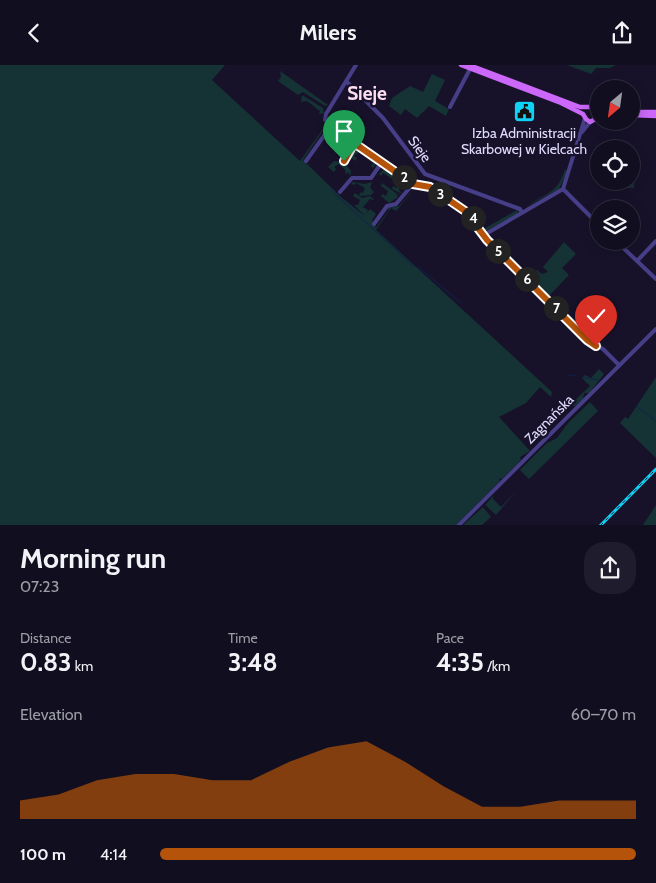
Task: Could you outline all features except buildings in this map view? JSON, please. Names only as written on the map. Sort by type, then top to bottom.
[{"type":"main road","points":[[460,65],[590,107]]},
{"type":"main road","points":[[470,67],[561,103],[590,122]]},
{"type":"main road","points":[[584,117],[586,107]]},
{"type":"main road","points":[[640,113],[656,114]]},
{"type":"street","points":[[356,65],[323,119],[413,184],[430,187],[465,211],[484,235],[587,340],[604,350],[619,365]]},
{"type":"street","points":[[450,107],[470,67]]},
{"type":"street","name":"Sieje","points":[[346,81],[383,118],[425,174],[520,209],[522,213]]},
{"type":"street","points":[[484,235],[563,189],[582,132],[584,117]]},
{"type":"street","points":[[582,132],[590,122]]},
{"type":"street","points":[[306,161],[331,126]]},
{"type":"street","points":[[344,161],[354,143]]},
{"type":"street","points":[[340,192],[352,178],[371,178],[382,162]]},
{"type":"street","points":[[374,224],[387,206],[396,204],[413,184]]},
{"type":"street","points":[[563,189],[590,216]]},
{"type":"street","points":[[637,261],[656,241]]},
{"type":"street","points":[[625,250],[656,279]]},
{"type":"street","name":"Zagnańska","points":[[458,525],[656,329]]},
{"type":"green space","points":[[0,65],[225,65],[212,80],[300,161],[325,126],[325,123],[328,128],[325,128],[303,160],[341,197],[366,217],[354,205],[358,205],[360,200],[353,196],[355,193],[362,198],[370,196],[374,199],[370,199],[363,207],[368,210],[366,214],[370,209],[376,214],[372,220],[376,228],[389,210],[387,208],[399,206],[416,187],[396,211],[391,208],[376,230],[552,392],[551,397],[540,387],[526,403],[499,417],[530,451],[520,457],[521,460],[502,479],[499,478],[500,481],[456,525],[0,525]]},
{"type":"green space","points":[[567,65],[616,65],[610,68],[596,68],[591,74]]},
{"type":"green space","points":[[280,71],[328,105],[325,106],[303,92],[298,95],[278,81],[281,77]]},
{"type":"green space","points":[[432,74],[445,80],[435,101],[449,109],[446,116],[429,106],[417,118],[405,109],[401,115],[389,106],[392,98],[410,86],[423,92]]},
{"type":"green space","points":[[302,95],[323,108],[324,113],[319,114],[320,111],[307,101],[301,102]]},
{"type":"green space","points":[[356,148],[377,163],[373,168],[371,166],[373,163],[359,152],[354,156],[357,158],[355,161],[351,157]]},
{"type":"green space","points":[[334,161],[344,162],[351,171],[351,174],[348,175],[350,172],[345,174],[346,171],[339,164],[334,167],[336,169],[334,172],[328,167]]},
{"type":"green space","points":[[384,169],[403,182],[399,190],[402,194],[392,189],[393,186],[396,188],[399,183],[383,173],[381,176],[379,174]]},
{"type":"green space","points":[[565,169],[567,172],[559,189],[527,206],[555,188],[559,184]]},
{"type":"green space","points":[[353,182],[365,184],[372,182],[370,188],[374,192],[371,195],[361,196],[359,195],[361,192],[363,193],[365,188],[356,183],[354,185],[351,184]]},
{"type":"green space","points":[[382,183],[400,196],[396,194],[398,197],[389,203],[381,196],[382,194],[386,196],[388,191],[381,186]]},
{"type":"green space","points":[[519,209],[517,214],[488,230],[482,230]]},
{"type":"green space","points":[[564,242],[576,254],[562,268],[569,275],[549,296],[530,277],[537,270],[542,274],[548,272],[543,267]]},
{"type":"green space","points":[[599,369],[604,374],[589,393],[584,393],[583,399],[575,406],[571,406],[590,386],[582,378],[585,375],[591,378]]},
{"type":"green space","points":[[656,377],[656,458],[620,423],[625,417],[628,419]]},
{"type":"green space","points":[[590,402],[598,411],[529,479],[520,470],[547,443],[557,438],[568,423]]},
{"type":"green space","points":[[517,490],[496,515],[485,505],[493,496],[493,499],[501,507]]},
{"type":"green space","points":[[656,505],[656,525],[643,525]]},
{"type":"green space","points":[[483,507],[491,517],[482,525],[463,525]]},
{"type":"waterway","points":[[332,191],[414,267]]},
{"type":"waterway","points":[[418,267],[461,303]]},
{"type":"waterway","points":[[569,375],[576,376]]},
{"type":"waterway","points":[[582,377],[598,380]]},
{"type":"waterway","points":[[636,406],[656,421]]},
{"type":"railway","points":[[601,525],[656,469]]},
{"type":"place","name":"Izba Administracji Skarbowej w Kielcach","points":[[524,111]]},
{"type":"district","name":"Sieje","points":[[367,93]]},
{"type":"route","points":[[344,161],[354,143],[413,184],[430,187],[465,211],[487,240],[587,340],[596,346]]}]
